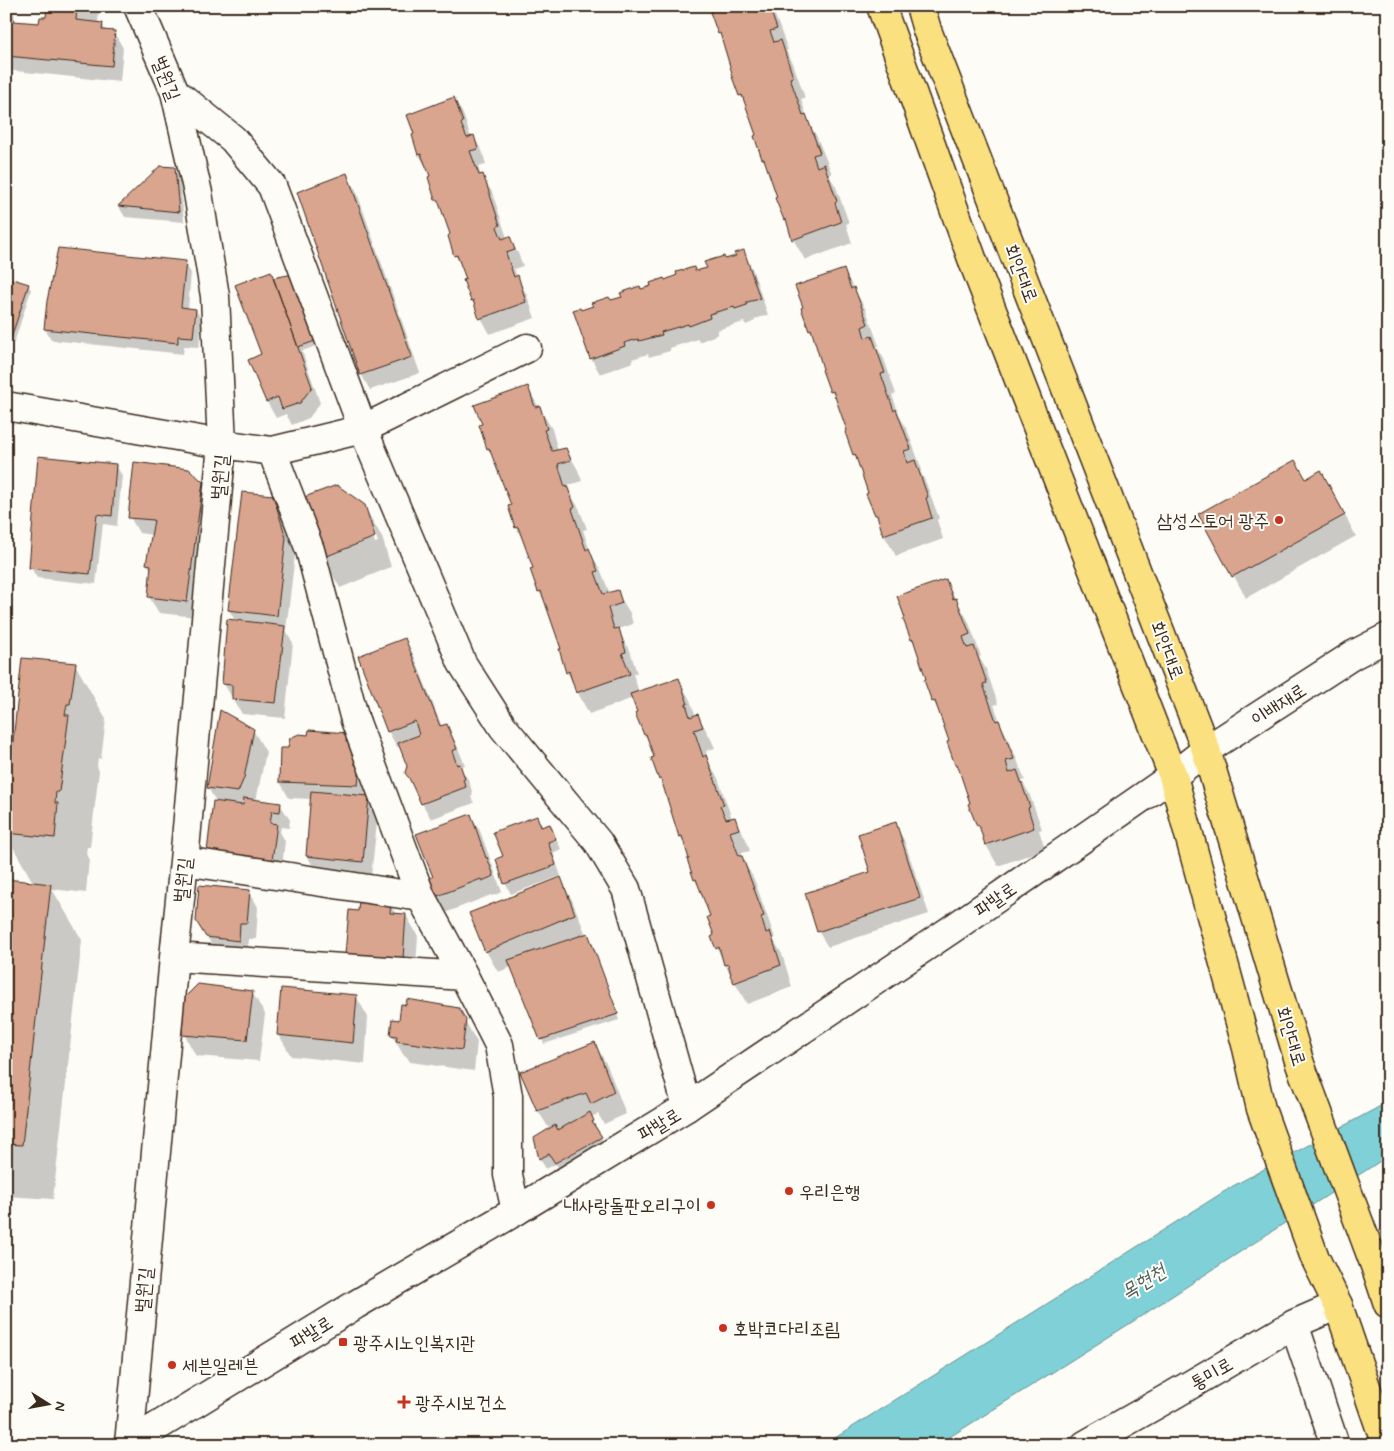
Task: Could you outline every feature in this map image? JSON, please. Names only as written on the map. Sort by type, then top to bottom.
[{"type":"main road","points":[[881,6],[974,264],[1173,776],[1247,1048],[1261,1109],[1315,1258],[1338,1305],[1386,1445]]},
{"type":"main road","name":"회안대로","points":[[920,6],[927,30],[1206,750],[1303,1072],[1360,1225],[1382,1268],[1388,1304]]},
{"type":"street","name":"벌원길","points":[[128,1444],[222,444],[215,296],[198,193],[175,92],[138,6]]},
{"type":"street","points":[[175,92],[233,139],[272,186],[363,429],[462,663],[504,726],[598,842],[626,889],[687,1107]]},
{"type":"street","points":[[6,406],[272,451],[363,429],[527,348]]},
{"type":"street","points":[[272,451],[310,550],[356,720],[421,897],[499,1045],[508,1096],[508,1175],[516,1211]]},
{"type":"street","name":"이배재로","points":[[1173,776],[1206,750],[1353,655],[1388,637]]},
{"type":"street","name":"파발로","points":[[128,1444],[355,1305],[516,1211],[687,1107],[944,934],[1173,776]]},
{"type":"street","points":[[184,861],[421,897]]},
{"type":"street","points":[[174,957],[464,976]]},
{"type":"street","name":"통미로","points":[[1085,1445],[1294,1324],[1338,1305]]},
{"type":"street","points":[[1294,1324],[1335,1445]]},
{"type":"water","name":"목현천","points":[[1388,1102],[1388,1156],[1129,1324],[937,1445],[824,1445],[1233,1186]]},
{"type":"building","points":[[47,6],[77,6],[76,20],[103,23],[102,30],[115,31],[112,66],[6,56],[6,13],[13,14],[13,21],[39,23],[40,17],[46,17]]},
{"type":"building","points":[[710,6],[769,6],[777,29],[770,31],[774,42],[781,40],[793,77],[790,78],[803,115],[806,114],[820,153],[813,155],[817,167],[824,164],[837,201],[835,203],[841,222],[792,240],[786,219],[784,220],[775,198],[777,197],[754,136],[756,135],[742,95],[739,96],[731,74],[720,33],[718,34],[710,12],[712,12]]},
{"type":"building","points":[[454,97],[467,138],[474,135],[478,149],[470,151],[479,175],[483,174],[500,225],[497,227],[502,239],[510,236],[515,250],[506,253],[514,277],[518,275],[526,302],[479,319],[473,300],[471,301],[463,280],[466,279],[457,255],[454,256],[448,236],[450,234],[438,200],[435,200],[428,177],[430,176],[421,154],[418,155],[412,135],[414,134],[407,115]]},
{"type":"building","points":[[160,166],[175,167],[179,212],[118,206]]},
{"type":"building","points":[[347,173],[412,357],[360,375],[297,192]]},
{"type":"building","points":[[58,248],[186,261],[181,307],[196,309],[193,337],[178,336],[178,343],[44,329],[47,301]]},
{"type":"building","points":[[744,250],[760,299],[747,302],[747,305],[735,309],[734,307],[709,314],[710,318],[689,326],[688,324],[661,332],[662,335],[624,343],[625,346],[590,359],[573,310],[580,308],[581,310],[593,306],[591,303],[609,297],[611,300],[622,297],[620,293],[640,286],[641,289],[651,286],[650,283],[677,275],[676,272],[694,267],[695,271],[707,268],[704,262],[724,256],[725,259],[736,256],[734,253]]},
{"type":"building","points":[[844,269],[851,289],[854,287],[868,324],[862,327],[865,338],[872,336],[885,373],[881,374],[894,411],[896,409],[911,449],[904,451],[907,463],[915,460],[928,497],[926,498],[932,518],[883,535],[877,515],[875,515],[866,494],[868,493],[855,454],[853,455],[845,432],[847,431],[833,391],[830,392],[822,370],[811,329],[809,330],[795,286]]},
{"type":"building","points":[[271,271],[312,387],[300,403],[282,409],[278,397],[266,402],[248,360],[261,354],[235,285]]},
{"type":"building","points":[[298,273],[321,339],[298,347],[273,278]]},
{"type":"building","points":[[6,277],[29,284],[11,338],[6,337]]},
{"type":"building","points":[[528,386],[535,407],[540,406],[547,429],[544,430],[552,451],[566,448],[571,460],[558,464],[565,487],[567,486],[575,507],[572,509],[586,550],[589,548],[598,571],[595,572],[603,594],[618,590],[622,603],[608,608],[614,629],[619,628],[626,652],[622,653],[630,674],[576,693],[569,671],[566,673],[559,649],[561,649],[541,591],[538,592],[530,569],[533,568],[518,527],[515,528],[508,506],[511,505],[489,448],[487,449],[479,425],[482,424],[474,405]]},
{"type":"building","points":[[38,456],[116,464],[112,516],[97,514],[90,574],[29,568]]},
{"type":"building","points":[[1295,460],[1306,479],[1321,470],[1345,515],[1232,577],[1198,514]]},
{"type":"building","points":[[134,462],[189,469],[203,482],[187,602],[148,597],[151,565],[146,564],[154,520],[128,518]]},
{"type":"building","points":[[337,485],[365,505],[375,537],[322,558],[299,499]]},
{"type":"building","points":[[242,492],[273,495],[286,538],[277,616],[228,610]]},
{"type":"building","points":[[946,579],[953,599],[956,598],[970,634],[963,637],[967,648],[974,646],[987,683],[983,684],[996,721],[999,720],[1014,759],[1006,761],[1009,773],[1017,770],[1030,807],[1028,808],[1034,828],[985,845],[979,825],[977,826],[968,804],[970,803],[957,764],[955,765],[947,742],[949,741],[935,701],[932,702],[924,680],[926,679],[913,639],[911,640],[903,619],[905,618],[897,596]]},
{"type":"building","points":[[227,619],[285,626],[276,703],[232,699],[232,685],[222,684]]},
{"type":"building","points":[[405,638],[440,726],[447,724],[457,749],[452,751],[457,765],[460,764],[466,787],[421,804],[405,773],[407,766],[398,743],[419,735],[415,721],[387,732],[358,656]]},
{"type":"building","points":[[22,658],[76,663],[70,704],[67,704],[65,715],[69,715],[59,792],[56,792],[55,803],[58,803],[55,838],[6,833],[6,806]]},
{"type":"building","points":[[679,678],[688,704],[686,704],[690,717],[698,714],[703,727],[694,730],[703,757],[706,755],[724,805],[720,806],[726,819],[735,817],[739,829],[730,832],[739,856],[742,856],[764,916],[761,917],[766,933],[770,931],[781,965],[734,983],[728,964],[724,965],[719,947],[716,949],[711,937],[714,935],[707,917],[710,916],[696,879],[694,880],[682,836],[679,837],[661,779],[659,780],[651,758],[654,757],[646,734],[644,735],[635,713],[637,712],[630,694]]},
{"type":"building","points":[[220,710],[254,729],[244,778],[238,792],[207,788]]},
{"type":"building","points":[[309,730],[347,733],[346,742],[353,743],[352,752],[355,752],[355,765],[360,765],[358,785],[279,782],[280,748],[288,748],[290,738],[299,734],[308,735]]},
{"type":"building","points":[[311,791],[369,796],[363,862],[306,856]]},
{"type":"building","points":[[244,798],[281,803],[280,812],[272,811],[270,823],[277,824],[271,868],[206,860],[213,801],[243,805]]},
{"type":"building","points":[[471,814],[494,876],[482,881],[481,879],[435,897],[428,878],[433,877],[416,834]]},
{"type":"building","points":[[537,816],[541,827],[550,824],[556,839],[548,842],[556,865],[504,884],[496,859],[503,856],[493,832]]},
{"type":"building","points":[[896,822],[920,898],[817,932],[805,893],[870,872],[858,834]]},
{"type":"building","points":[[561,877],[575,914],[485,952],[469,913]]},
{"type":"building","points":[[6,879],[51,884],[22,1145],[6,1144]]},
{"type":"building","points":[[199,885],[250,890],[247,923],[240,923],[239,941],[206,937],[196,921]]},
{"type":"building","points":[[359,900],[391,903],[390,913],[406,914],[403,959],[345,954],[349,910],[358,911]]},
{"type":"building","points":[[588,933],[618,1014],[540,1040],[508,960]]},
{"type":"building","points":[[198,984],[253,991],[247,1040],[182,1035],[184,998]]},
{"type":"building","points":[[281,988],[357,995],[353,1043],[277,1035]]},
{"type":"building","points":[[407,999],[459,1008],[466,1020],[462,1050],[396,1041],[397,1036],[390,1035],[392,1019],[399,1020],[401,1004],[406,1005]]},
{"type":"building","points":[[595,1042],[614,1092],[591,1104],[586,1093],[537,1111],[520,1072]]},
{"type":"building","points":[[590,1112],[594,1121],[592,1122],[602,1137],[555,1163],[549,1154],[539,1159],[534,1138],[555,1125],[558,1130]]},
{"type":"place","name":"삼성스토어 광주","points":[[1279,520]]},
{"type":"place","name":"우리은행","points":[[789,1191]]},
{"type":"place","name":"내사랑돌판오리구이","points":[[711,1205]]},
{"type":"place","name":"호박코다리조림","points":[[723,1328]]},
{"type":"place","name":"광주시노인복지관","points":[[343,1342]]},
{"type":"place","name":"세븐일레븐","points":[[172,1365]]},
{"type":"place","name":"광주시보건소","points":[[404,1402]]}]
